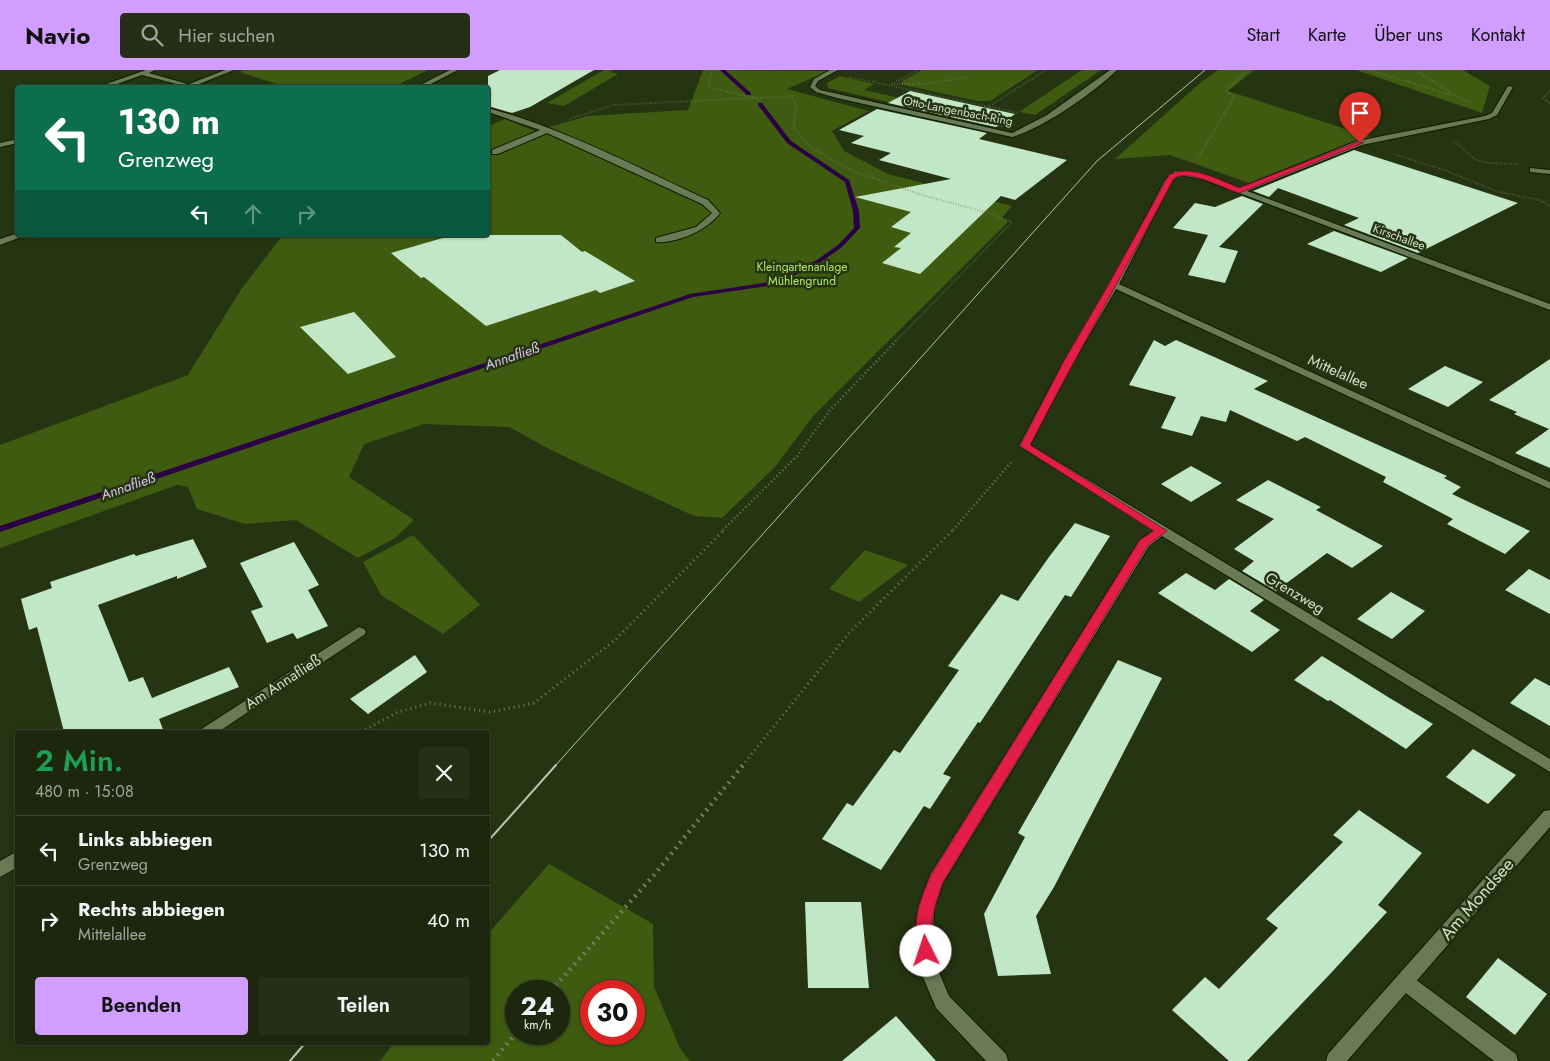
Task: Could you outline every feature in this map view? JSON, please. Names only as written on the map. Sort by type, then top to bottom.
[{"type":"street","points":[[107,85],[152,70]]},
{"type":"street","points":[[188,85],[231,70]]},
{"type":"street","points":[[423,85],[455,70]]},
{"type":"street","name":"Otto-Langenbach-Ring","points":[[818,91],[1007,135],[1023,132],[1114,70]]},
{"type":"street","points":[[818,91],[812,86],[816,80],[833,71]]},
{"type":"street","points":[[141,73],[182,85]]},
{"type":"street","points":[[1239,190],[1360,143],[1487,118],[1495,114],[1510,87]]},
{"type":"street","points":[[490,111],[544,129],[705,202],[716,213],[712,220],[700,229],[659,240]]},
{"type":"street","points":[[495,152],[544,129]]},
{"type":"street","points":[[0,145],[15,142]]},
{"type":"street","points":[[1533,170],[1550,172]]},
{"type":"street","points":[[1024,446],[1068,361],[1114,284],[1169,180],[1178,173]]},
{"type":"street","name":"Kirschallee","points":[[1178,173],[1195,174],[1550,307]]},
{"type":"street","points":[[0,242],[15,236]]},
{"type":"street","name":"Mittelallee","points":[[1114,284],[1550,486]]},
{"type":"street","name":"Grenzweg","points":[[1024,446],[1550,766]]},
{"type":"street","points":[[999,1061],[942,1002],[929,970],[924,933],[926,908],[936,880],[1139,551],[1144,543],[1161,531]]},
{"type":"street","name":"Am Annafließ","points":[[211,730],[359,632]]},
{"type":"street","name":"Am Mondsee","points":[[1335,1061],[1550,816]]},
{"type":"street","points":[[0,870],[15,860]]},
{"type":"street","points":[[1405,982],[1509,1061]]},
{"type":"path","points":[[712,70],[708,87],[758,99]]},
{"type":"path","points":[[891,86],[918,70]]},
{"type":"path","points":[[988,107],[1045,70],[1051,72]]},
{"type":"path","points":[[1178,173],[1192,165],[1206,148],[1227,106],[1234,97],[1226,91],[1247,70]]},
{"type":"path","points":[[1370,70],[1456,96]]},
{"type":"path","points":[[1415,70],[1456,96],[1495,114]]},
{"type":"path","points":[[833,71],[921,93],[1044,119]]},
{"type":"path","points":[[891,86],[926,84],[968,77]]},
{"type":"path","points":[[895,78],[901,79]]},
{"type":"path","points":[[1030,80],[1037,82]]},
{"type":"path","points":[[1016,89],[1023,91]]},
{"type":"path","points":[[544,129],[613,105],[645,102],[792,97],[818,91]]},
{"type":"path","points":[[1550,91],[1543,98],[1550,104]]},
{"type":"path","points":[[365,730],[398,712],[430,703],[490,712],[534,703],[615,640],[797,456],[830,410],[862,375],[971,266],[1012,222],[992,214],[875,180],[853,171],[810,148],[793,127],[797,108],[792,97]]},
{"type":"path","points":[[1000,99],[1008,100]]},
{"type":"path","points":[[1438,128],[1476,160],[1489,163],[1518,164]]},
{"type":"path","points":[[1360,143],[1447,171],[1496,191],[1543,201],[1550,206]]},
{"type":"path","points":[[562,980],[654,875],[850,632],[957,526],[1024,446]]},
{"type":"path","points":[[492,1061],[506,1045]]},
{"type":"green space","points":[[244,70],[428,70],[397,85],[281,85],[239,72]]},
{"type":"green space","points":[[604,70],[613,70],[610,72],[618,74],[564,106],[547,103]]},
{"type":"green space","name":"Kleingartenanlage Mühlengrund","points":[[703,70],[828,71],[787,89],[869,111],[832,131],[844,151],[888,174],[1012,206],[1002,218],[1007,220],[1007,223],[814,415],[775,467],[722,518],[694,516],[555,452],[509,427],[424,424],[364,444],[349,477],[414,520],[395,538],[358,558],[296,520],[245,524],[197,509],[188,487],[177,485],[0,548],[0,445],[188,375],[242,288],[281,237],[490,237],[490,125],[505,119],[535,131],[588,116],[688,110]]},
{"type":"green space","points":[[922,70],[1038,70],[990,101],[977,101],[900,84]]},
{"type":"green space","points":[[1082,70],[1101,70],[1035,115],[1019,112]]},
{"type":"green space","points":[[1218,70],[1254,70],[1228,91],[1374,138],[1347,145],[1249,183],[1170,155],[1115,159],[1199,84]]},
{"type":"green space","points":[[1356,70],[1463,70],[1490,86],[1482,113]]},
{"type":"green space","points":[[840,76],[874,84],[864,90],[990,118],[1001,111],[1015,114],[1004,122],[1017,125],[1003,127],[986,125],[828,88],[827,83]]},
{"type":"green space","points":[[413,535],[480,605],[443,634],[381,595],[363,562]]},
{"type":"green space","points":[[865,550],[908,565],[859,602],[829,589]]},
{"type":"green space","points":[[549,864],[653,924],[654,987],[680,1048],[690,1061],[380,1061],[392,1045],[490,1045],[490,932]]},
{"type":"building","points":[[500,70],[594,70],[530,107],[512,113],[490,107],[488,76]]},
{"type":"building","points":[[910,91],[1015,114],[996,127],[888,103]]},
{"type":"building","points":[[877,109],[987,133],[979,139],[1067,160],[1015,200],[1001,196],[920,274],[882,263],[901,248],[894,247],[911,233],[891,227],[911,212],[855,197],[951,179],[879,160],[891,153],[851,143],[864,136],[839,130]]},
{"type":"building","points":[[1354,150],[1518,203],[1418,253],[1344,225],[1359,218],[1278,188],[1269,197],[1253,191]]},
{"type":"building","points":[[1242,196],[1263,204],[1219,247],[1238,251],[1225,283],[1188,275],[1208,235],[1173,228],[1195,203],[1215,207]]},
{"type":"building","points":[[1334,231],[1408,258],[1381,272],[1307,244]]},
{"type":"building","points":[[561,235],[582,252],[585,251],[635,281],[600,293],[596,290],[486,326],[424,277],[421,278],[391,253],[446,237]]},
{"type":"building","points":[[354,312],[396,357],[348,374],[300,327]]},
{"type":"building","points":[[1154,340],[1165,346],[1176,340],[1268,381],[1254,389],[1447,476],[1444,478],[1461,487],[1452,494],[1530,531],[1505,554],[1447,524],[1453,519],[1383,482],[1386,477],[1305,437],[1297,441],[1230,410],[1226,422],[1201,416],[1192,436],[1161,428],[1176,397],[1129,385]]},
{"type":"building","points":[[1550,359],[1550,468],[1515,453],[1549,429],[1514,414],[1517,412],[1489,400]]},
{"type":"building","points":[[1445,366],[1483,382],[1448,407],[1408,389]]},
{"type":"building","points":[[1191,466],[1222,483],[1191,502],[1161,484]]},
{"type":"building","points":[[1268,480],[1321,507],[1316,510],[1383,546],[1352,568],[1327,553],[1276,591],[1242,571],[1254,561],[1234,549],[1274,519],[1236,500]]},
{"type":"building","points":[[1075,523],[1110,536],[1071,597],[1065,595],[980,723],[978,722],[943,774],[951,777],[930,809],[924,806],[881,870],[822,839],[847,803],[853,806],[894,750],[900,753],[959,670],[948,666],[1001,594],[1018,601]]},
{"type":"building","points":[[193,539],[207,567],[98,605],[129,682],[143,677],[152,698],[229,667],[239,687],[159,719],[163,730],[63,730],[37,627],[29,630],[21,599],[52,588],[50,582],[134,554],[136,556]]},
{"type":"building","points":[[294,542],[319,585],[308,590],[328,626],[297,639],[293,633],[267,643],[251,611],[263,607],[240,563]]},
{"type":"building","points":[[1529,569],[1550,580],[1550,614],[1505,590]]},
{"type":"building","points":[[1186,573],[1215,590],[1229,579],[1264,600],[1250,611],[1280,630],[1252,652],[1158,593]]},
{"type":"building","points":[[1391,592],[1425,611],[1392,639],[1357,619]]},
{"type":"building","points":[[415,655],[427,672],[368,714],[350,699]]},
{"type":"building","points":[[1322,656],[1433,724],[1406,749],[1330,700],[1328,701],[1294,680]]},
{"type":"building","points":[[1118,660],[1162,678],[1054,887],[1036,916],[1051,974],[998,976],[984,914],[1025,837],[1018,833]]},
{"type":"building","points":[[1535,678],[1550,686],[1550,726],[1510,703]]},
{"type":"building","points":[[1473,749],[1516,775],[1488,804],[1446,777]]},
{"type":"building","points":[[1359,810],[1422,853],[1378,905],[1387,912],[1331,973],[1247,1061],[1229,1061],[1172,1010],[1205,977],[1219,989],[1278,928],[1266,919],[1343,842],[1333,835]]},
{"type":"building","points":[[805,902],[861,902],[869,988],[808,988]]},
{"type":"building","points":[[1498,958],[1547,994],[1515,1035],[1466,997]]},
{"type":"building","points":[[896,1016],[936,1061],[842,1061]]},
{"type":"waterway","name":"Annafließ","points":[[722,70],[749,94]]},
{"type":"waterway","name":"Annafließ","points":[[0,529],[692,295],[773,284],[819,261],[840,246],[857,228],[856,211],[847,181],[789,142],[760,104]]},
{"type":"tram line","points":[[555,766],[1097,161],[1205,70]]},
{"type":"tram line","points":[[490,839],[556,765]]},
{"type":"tram line","points":[[290,1061],[303,1045]]},
{"type":"route","points":[[926,951],[924,933],[926,908],[936,880],[1144,543],[1161,531],[1024,446],[1068,361],[1114,284],[1172,176],[1178,173],[1195,174],[1239,190],[1360,143]]}]
